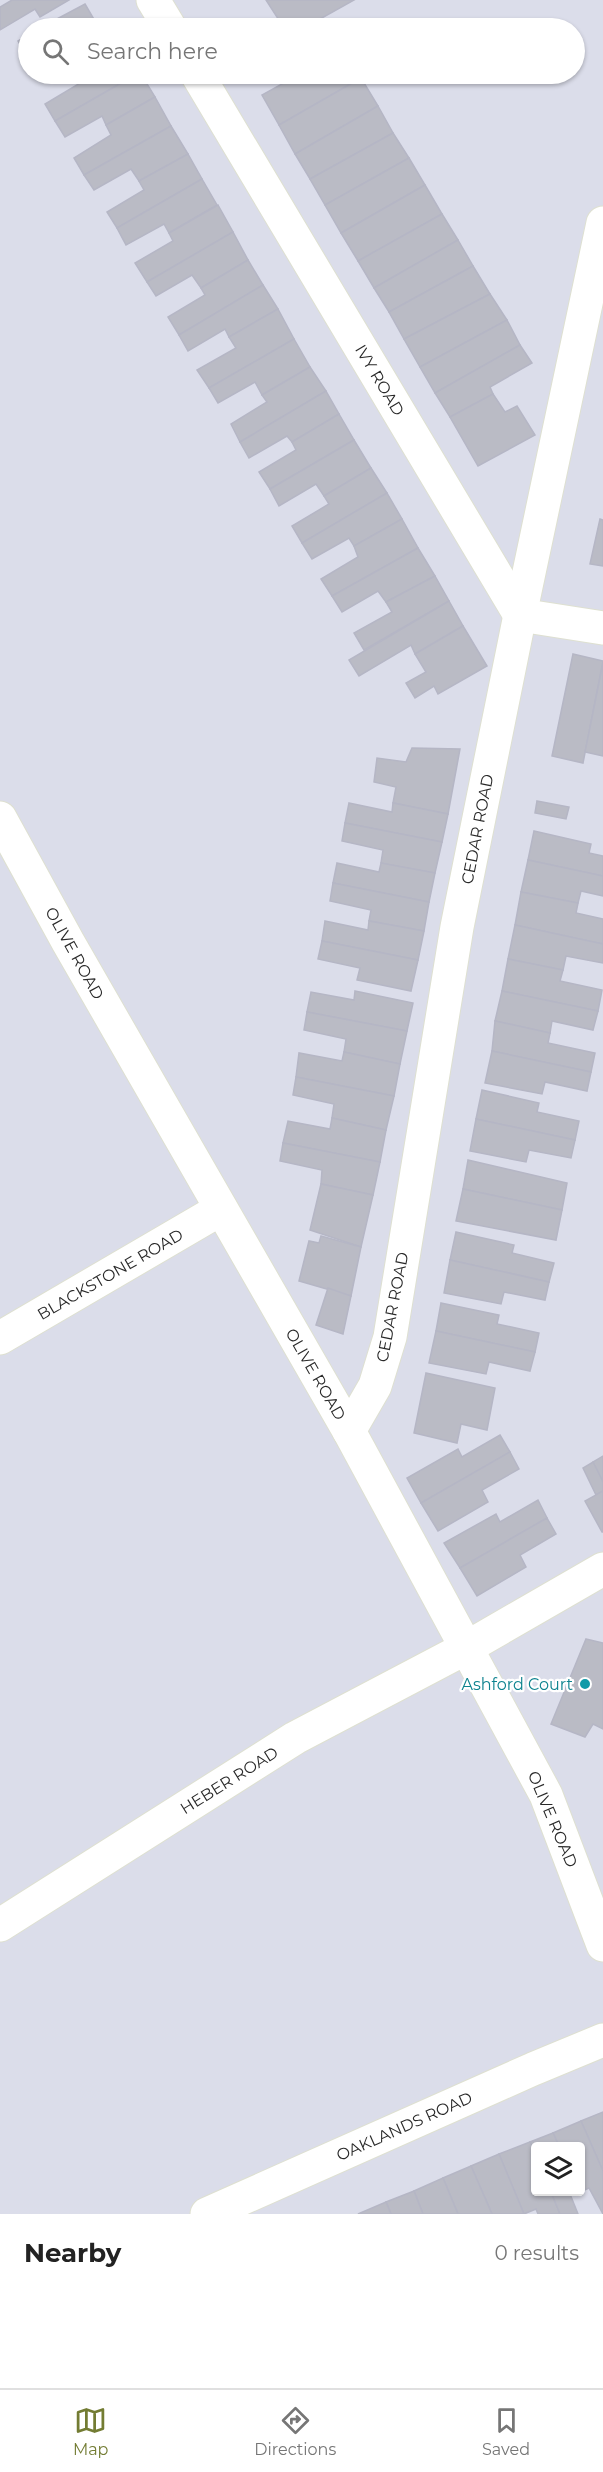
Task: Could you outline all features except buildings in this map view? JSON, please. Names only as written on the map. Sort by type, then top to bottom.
[{"type":"street","points":[[153,0],[164,18]]},
{"type":"street","name":"IVY ROAD","points":[[203,84],[520,615]]},
{"type":"street","name":"CEDAR ROAD","points":[[349,1431],[375,1386],[390,1337],[457,927],[603,223]]},
{"type":"street","points":[[520,615],[603,628]]},
{"type":"street","name":"OLIVE ROAD","points":[[0,819],[220,1209],[349,1431],[546,1795],[603,1945]]},
{"type":"street","name":"BLACKSTONE ROAD","points":[[0,1338],[220,1209]]},
{"type":"street","name":"HEBER ROAD","points":[[0,1925],[296,1738],[466,1648],[603,1569]]},
{"type":"street","name":"OAKLANDS ROAD","points":[[207,2214],[603,2040]]},
{"type":"place","name":"Ashford Court","points":[[585,1684]]}]
